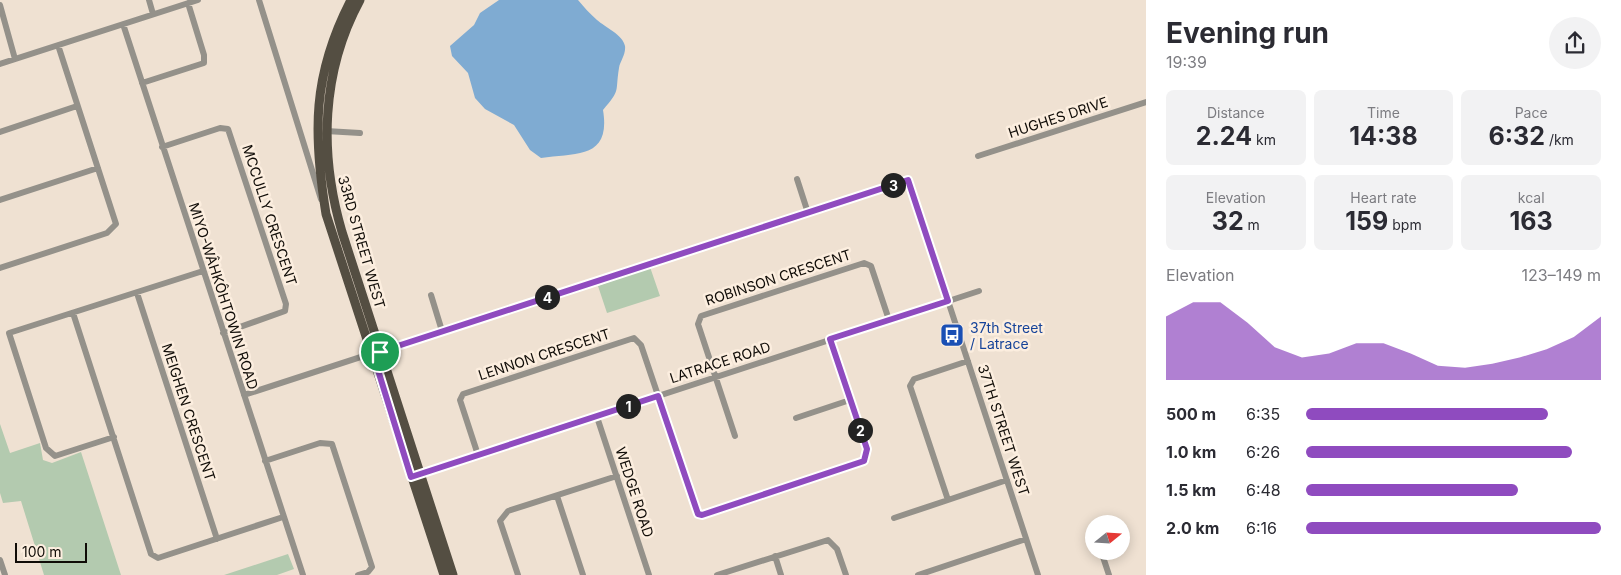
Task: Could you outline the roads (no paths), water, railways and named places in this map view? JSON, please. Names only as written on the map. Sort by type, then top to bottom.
[{"type":"main road","name":"33RD STREET WEST","points":[[350,0],[330,47],[318,113],[317,154],[326,214],[376,353],[416,475],[453,575]]},
{"type":"main road","name":"33RD STREET WEST","points":[[360,0],[350,21],[336,61],[328,104],[326,131],[328,173],[336,214],[376,353]]},
{"type":"main road","name":"33RD STREET WEST","points":[[416,475],[444,575]]},
{"type":"street","points":[[148,0],[153,14]]},
{"type":"street","points":[[0,64],[198,0]]},
{"type":"street","name":"33RD STREET WEST","points":[[259,0],[294,106],[293,114],[326,214]]},
{"type":"street","points":[[142,83],[204,64],[204,55],[188,3]]},
{"type":"street","points":[[0,5],[16,59]]},
{"type":"street","name":"MIYO-WÂHKÔHTOWIN ROAD","points":[[123,24],[303,575]]},
{"type":"street","points":[[0,268],[112,231],[116,224],[58,45]]},
{"type":"street","name":"HUGHES DRIVE","points":[[978,156],[1146,102]]},
{"type":"street","points":[[0,132],[78,106]]},
{"type":"street","name":"MCCULLY CRESCENT","points":[[162,147],[220,128],[228,130],[286,304],[285,311],[223,333]]},
{"type":"street","points":[[326,131],[360,133]]},
{"type":"street","points":[[0,200],[98,168]]},
{"type":"street","points":[[244,396],[808,213],[797,179]]},
{"type":"street","name":"37TH STREET WEST","points":[[808,213],[908,180],[1038,575]]},
{"type":"street","name":"ROBINSON CRESCENT","points":[[735,436],[698,324],[699,318],[704,314],[864,262],[871,266],[889,320]]},
{"type":"street","points":[[114,437],[55,456],[46,448],[9,334],[203,271]]},
{"type":"street","name":"LATRACE ROAD","points":[[416,475],[979,291]]},
{"type":"street","name":"MEIGHEN CRESCENT","points":[[137,293],[217,538]]},
{"type":"street","points":[[431,296],[442,331]]},
{"type":"street","points":[[73,313],[151,554],[158,558],[283,517]]},
{"type":"street","name":"LENNON CRESCENT","points":[[478,455],[460,400],[462,394],[630,338],[637,340],[641,345],[658,396]]},
{"type":"street","points":[[658,396],[695,512],[702,515],[864,461],[867,449],[830,339]]},
{"type":"street","points":[[948,500],[910,386],[914,379],[968,361]]},
{"type":"street","points":[[796,418],[850,400]]},
{"type":"street","name":"WEDGE ROAD","points":[[597,416],[649,575]]},
{"type":"street","points":[[265,461],[320,443],[332,444],[372,566],[368,572],[358,575]]},
{"type":"street","points":[[518,575],[500,521],[501,517],[508,511],[617,476]]},
{"type":"street","points":[[894,518],[1007,480]]},
{"type":"street","points":[[557,496],[582,575]]},
{"type":"street","points":[[918,575],[1026,539]]},
{"type":"street","points":[[717,575],[828,540],[837,549],[846,575]]},
{"type":"street","points":[[775,556],[781,575]]},
{"type":"street","points":[[0,560],[5,575]]},
{"type":"street","points":[[1104,560],[1109,575]]},
{"type":"water","points":[[499,0],[578,0],[594,18],[624,42],[625,52],[619,68],[615,94],[603,110],[604,126],[602,137],[589,150],[579,154],[541,158],[530,150],[514,125],[485,109],[475,98],[468,73],[452,56],[450,46],[474,25],[480,13]]},
{"type":"place","name":"37th Street / Latrace","points":[[952,335]]}]
